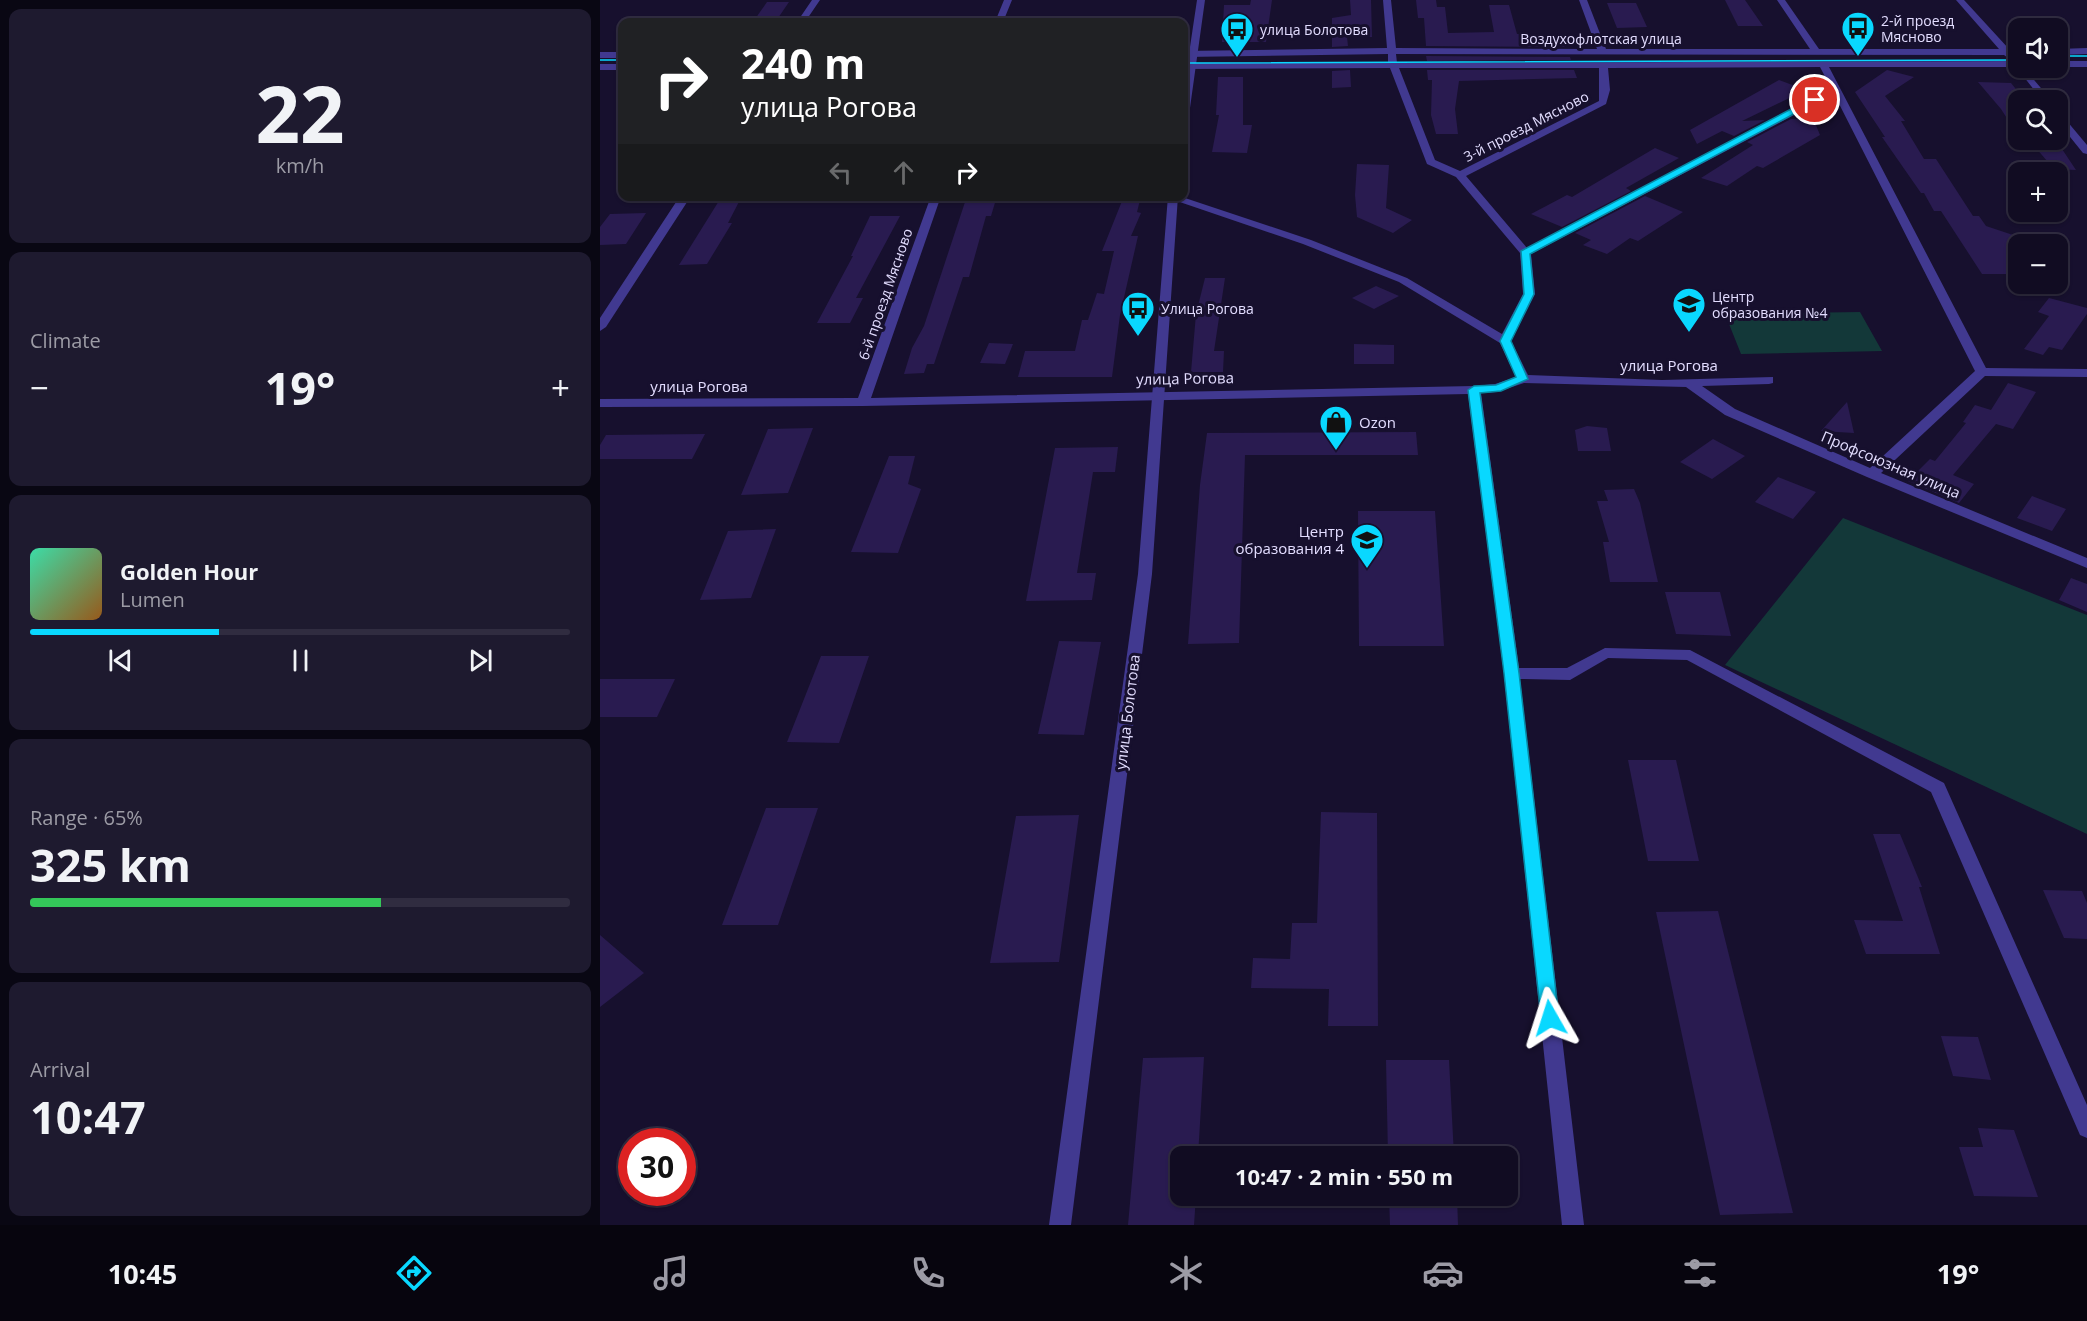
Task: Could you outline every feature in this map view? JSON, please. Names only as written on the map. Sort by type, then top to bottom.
[{"type":"street","points":[[804,18],[816,0]]},
{"type":"street","points":[[1001,18],[1008,0]]},
{"type":"street","points":[[1188,54],[1201,0]]},
{"type":"street","points":[[1387,0],[1393,65],[1431,162],[1460,175],[1525,253],[1529,294],[1505,341]]},
{"type":"street","points":[[1583,0],[1603,52]]},
{"type":"street","points":[[1781,0],[1817,53]]},
{"type":"street","points":[[1960,0],[2007,52]]},
{"type":"street","name":"Воздухофлотская улица","points":[[1188,54],[1393,51],[2007,52]]},
{"type":"street","points":[[2068,52],[2087,51]]},
{"type":"street","points":[[600,55],[618,55]]},
{"type":"street","name":"Воздухофлотская улица","points":[[1188,66],[1603,64],[2008,66]]},
{"type":"street","name":"3-й проезд Мясново","points":[[1460,175],[1603,102],[1605,90],[1603,64]]},
{"type":"street","points":[[1823,64],[1982,372]]},
{"type":"street","points":[[2068,64],[2087,64]]},
{"type":"street","points":[[600,67],[618,67]]},
{"type":"street","points":[[2029,78],[2038,90]]},
{"type":"street","points":[[1525,253],[1836,89]]},
{"type":"street","points":[[2068,128],[2087,151]]},
{"type":"street","points":[[600,327],[683,201]]},
{"type":"street","name":"6-й проезд Мясново","points":[[863,402],[934,201]]},
{"type":"street","name":"улица Болотова","points":[[1060,1225],[1145,574],[1156,394],[1173,201]]},
{"type":"street","points":[[1185,201],[1307,242],[1403,280],[1505,341],[1523,379]]},
{"type":"street","points":[[1872,474],[1982,372],[2087,373]]},
{"type":"street","name":"улица Рогова","points":[[600,403],[863,402],[1156,394],[1474,390],[1497,388],[1523,379],[1689,383],[1769,380]]},
{"type":"street","name":"Профсоюзная улица","points":[[1689,383],[1730,412],[2087,563]]},
{"type":"street","points":[[1474,390],[1512,673],[1573,1225]]},
{"type":"street","points":[[1512,673],[1570,674],[1605,653],[1690,655],[1938,788],[2087,1128]]},
{"type":"green space","points":[[1860,312],[1882,351],[1741,354],[1725,314]]},
{"type":"green space","points":[[1843,518],[2087,615],[2087,834],[1725,665]]},
{"type":"building","points":[[1251,0],[1272,0],[1266,42],[1222,42],[1224,5],[1250,5]]},
{"type":"building","points":[[1350,0],[1371,0],[1372,37],[1347,37],[1348,46],[1332,47],[1332,18],[1351,15]]},
{"type":"building","points":[[1416,0],[1436,0],[1437,7],[1445,7],[1448,33],[1494,32],[1489,5],[1509,5],[1517,34],[1564,34],[1567,47],[1426,46],[1424,18],[1418,18]]},
{"type":"building","points":[[1725,0],[1745,0],[1763,26],[1738,26]]},
{"type":"building","points":[[767,2],[789,2],[778,18],[756,18]]},
{"type":"building","points":[[1607,3],[1636,3],[1647,27],[1617,28]]},
{"type":"building","points":[[1426,56],[1570,57],[1571,60],[1427,61]]},
{"type":"building","points":[[1350,70],[1351,87],[1332,88],[1332,71]]},
{"type":"building","points":[[1427,70],[1574,70],[1577,78],[1459,81],[1455,109],[1458,134],[1436,134],[1431,115],[1432,80],[1428,80]]},
{"type":"building","points":[[1887,70],[1914,77],[1885,96],[1905,121],[1901,121],[1924,159],[1936,159],[1973,216],[1979,216],[1986,226],[2010,234],[2008,234],[2008,274],[1982,274],[1941,211],[1934,211],[1924,193],[1921,193],[1882,137],[1885,137],[1855,92]]},
{"type":"building","points":[[1218,77],[1243,77],[1243,125],[1252,125],[1247,153],[1212,152],[1219,115],[1216,115]]},
{"type":"building","points":[[1779,80],[1806,90],[1742,121],[1765,120],[1734,136],[1722,131],[1697,144],[1690,130]]},
{"type":"building","points":[[1978,82],[2011,83],[2017,90],[2008,90],[2008,120]]},
{"type":"building","points":[[1813,118],[1820,135],[1763,168],[1757,166],[1727,186],[1701,178],[1753,145],[1747,142],[1791,119]]},
{"type":"building","points":[[1655,148],[1679,158],[1626,188],[1631,191],[1562,227],[1531,214],[1567,195],[1572,197]]},
{"type":"building","points":[[2038,150],[2063,150],[2076,170],[2068,170],[2068,162],[2048,162]]},
{"type":"building","points":[[1357,164],[1389,165],[1386,208],[1412,220],[1393,233],[1357,217],[1355,195]]},
{"type":"building","points":[[1645,196],[1683,212],[1638,241],[1630,238],[1607,254],[1583,245],[1591,240],[1575,233]]},
{"type":"building","points":[[719,201],[739,201],[728,223],[732,223],[707,264],[679,265]]},
{"type":"building","points":[[965,201],[996,201],[991,216],[986,216],[969,277],[963,277],[934,364],[927,364],[924,373],[904,374],[912,348],[924,326]]},
{"type":"building","points":[[1122,201],[1140,201],[1137,212],[1141,213],[1131,236],[1138,236],[1120,315],[1112,377],[1018,377],[1025,351],[1075,351],[1082,320],[1088,320],[1097,293],[1104,294],[1114,251],[1102,251]]},
{"type":"building","points":[[646,213],[626,244],[600,245],[600,227],[610,214]]},
{"type":"building","points":[[870,216],[900,216],[856,298],[863,298],[850,323],[817,323],[853,256],[851,256]]},
{"type":"building","points":[[1205,278],[1225,278],[1214,351],[1224,351],[1223,372],[1191,372],[1196,314]]},
{"type":"building","points":[[1376,286],[1399,296],[1374,309],[1352,298]]},
{"type":"building","points":[[2049,298],[2087,308],[2087,314],[2062,350],[2049,347],[2043,355],[2024,349],[2049,316],[2038,312]]},
{"type":"building","points":[[989,343],[1013,344],[1005,364],[980,363]]},
{"type":"building","points":[[1354,344],[1394,345],[1394,364],[1354,364]]},
{"type":"building","points":[[2008,383],[2036,392],[2013,429],[1996,424],[1953,475],[1974,484],[1959,503],[1908,481],[1930,459],[1935,461],[1966,423],[1963,422],[1975,405],[1991,410]]},
{"type":"building","points":[[1847,402],[1854,433],[1821,431]]},
{"type":"building","points":[[1587,426],[1607,428],[1611,451],[1578,451],[1575,430]]},
{"type":"building","points":[[813,428],[788,493],[741,495],[768,429]]},
{"type":"building","points":[[1416,432],[1418,455],[1245,455],[1239,643],[1188,644],[1200,485],[1207,433]]},
{"type":"building","points":[[705,434],[692,459],[600,459],[600,445],[606,435]]},
{"type":"building","points":[[1713,439],[1745,456],[1712,479],[1680,462]]},
{"type":"building","points":[[1118,447],[1115,472],[1093,472],[1077,573],[1096,573],[1092,600],[1026,601],[1055,448]]},
{"type":"building","points":[[889,456],[915,456],[908,484],[921,489],[898,553],[851,552]]},
{"type":"building","points":[[1778,477],[1816,492],[1793,519],[1755,502]]},
{"type":"building","points":[[1634,489],[1640,503],[1658,582],[1610,582],[1603,542],[1609,542],[1597,501],[1608,501],[1604,490]]},
{"type":"building","points":[[2032,496],[2066,509],[2052,531],[2017,518]]},
{"type":"building","points":[[1358,511],[1435,511],[1444,646],[1359,646]]},
{"type":"building","points":[[776,529],[751,598],[700,600],[728,531]]},
{"type":"building","points":[[2071,578],[2087,584],[2087,612],[2059,600]]},
{"type":"building","points":[[1665,592],[1720,592],[1731,636],[1676,634]]},
{"type":"building","points":[[1059,641],[1101,642],[1084,735],[1038,734]]},
{"type":"building","points":[[821,656],[869,656],[839,743],[787,742]]},
{"type":"building","points":[[600,679],[675,679],[657,717],[600,717]]},
{"type":"building","points":[[1628,760],[1676,760],[1699,861],[1648,861]]},
{"type":"building","points":[[766,808],[818,808],[778,925],[722,925]]},
{"type":"building","points":[[1321,812],[1377,813],[1378,1026],[1328,1026],[1329,989],[1251,988],[1253,958],[1290,959],[1292,923],[1317,923]]},
{"type":"building","points":[[1079,815],[1059,962],[990,963],[1016,816]]},
{"type":"building","points":[[1873,834],[1900,834],[1922,887],[1919,887],[1940,954],[1866,954],[1854,920],[1903,921]]},
{"type":"building","points":[[2043,890],[2082,891],[2087,903],[2087,939],[2064,938]]},
{"type":"building","points":[[1718,911],[1793,1213],[1720,1215],[1656,912]]},
{"type":"building","points":[[600,935],[644,973],[600,1007]]},
{"type":"building","points":[[1941,1036],[1978,1037],[1991,1080],[1953,1076]]},
{"type":"building","points":[[1204,1057],[1199,1146],[1170,1146],[1170,1206],[1195,1206],[1194,1225],[1128,1225],[1143,1058]]},
{"type":"building","points":[[1386,1060],[1449,1060],[1453,1146],[1388,1146]]},
{"type":"building","points":[[1978,1128],[2014,1130],[2038,1197],[1974,1196],[1959,1147],[1983,1147]]},
{"type":"building","points":[[1389,1206],[1457,1206],[1458,1225],[1390,1225]]},
{"type":"tram line","points":[[2068,56],[2087,56]]},
{"type":"tram line","points":[[600,60],[618,60]]},
{"type":"tram line","points":[[1188,63],[2008,60]]},
{"type":"place","name":"2-й проезд Мясново","points":[[1858,57]]},
{"type":"place","name":"улица Болотова","points":[[1237,58]]},
{"type":"place","name":"Центр образования №4","points":[[1689,333]]},
{"type":"place","name":"Улица Рогова","points":[[1138,337]]},
{"type":"place","name":"Ozon","points":[[1336,451]]},
{"type":"place","name":"Центр образования 4","points":[[1367,569]]},
{"type":"route","points":[[1550,1018],[1512,673],[1474,390],[1497,388],[1523,379],[1505,341],[1529,294],[1525,253],[1815,100]]}]
